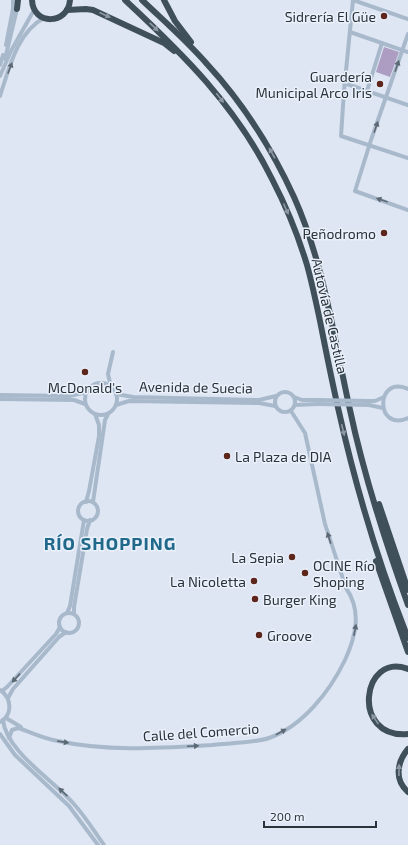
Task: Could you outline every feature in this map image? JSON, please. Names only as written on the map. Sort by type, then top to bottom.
[{"type":"highway","points":[[18,0],[18,9]]},
{"type":"highway","points":[[32,0],[34,10],[40,16],[49,19],[60,17],[67,10],[70,0]]},
{"type":"highway","name":"Autovía de Castilla","points":[[125,0],[169,41],[197,70],[232,113],[251,141],[272,178],[289,216],[307,265],[312,284],[339,413],[357,483],[382,564],[408,638]]},
{"type":"highway","name":"Autovía de Castilla","points":[[142,0],[207,64],[243,107],[282,172],[301,214],[318,263],[350,412],[379,518],[408,605]]},
{"type":"highway","points":[[164,0],[175,21],[207,64]]},
{"type":"highway","points":[[67,10],[86,9],[105,15],[164,43],[197,70]]},
{"type":"highway","points":[[350,412],[408,590]]},
{"type":"highway","points":[[357,483],[359,500],[379,571],[408,652]]},
{"type":"highway","points":[[408,669],[392,666],[380,672],[370,688],[368,700],[371,713],[379,726],[390,732],[408,734]]},
{"type":"highway","points":[[408,749],[400,760],[398,772],[403,786],[408,792]]},
{"type":"street","points":[[0,65],[7,42],[13,9],[13,0]]},
{"type":"street","points":[[408,19],[353,0],[344,83],[341,136],[408,158]]},
{"type":"street","points":[[0,76],[18,9]]},
{"type":"street","points":[[0,76],[14,46],[34,10]]},
{"type":"street","points":[[0,96],[22,39],[31,27],[44,18]]},
{"type":"street","points":[[350,32],[408,52]]},
{"type":"street","points":[[408,34],[355,187],[355,191],[408,210]]},
{"type":"street","points":[[367,91],[382,43]]},
{"type":"street","points":[[344,83],[408,105]]},
{"type":"street","points":[[101,384],[108,374],[113,352]]},
{"type":"street","points":[[84,520],[95,518],[98,513],[97,507],[93,502],[105,420],[116,405],[116,394],[112,388],[108,374]]},
{"type":"street","points":[[108,414],[95,414],[87,408],[85,404],[85,396],[92,386],[101,384],[112,388]]},
{"type":"street","points":[[408,389],[399,386],[394,387],[386,393],[383,408],[391,418],[400,421],[408,418]]},
{"type":"street","points":[[294,397],[295,405],[291,411],[282,412],[275,406],[274,399],[276,396],[285,391],[302,400],[318,402],[368,403],[383,408]]},
{"type":"street","points":[[0,395],[69,396],[87,392]]},
{"type":"street","name":"Avenida de Suecia","points":[[116,394],[133,397],[259,400],[276,396]]},
{"type":"street","points":[[368,403],[384,397]]},
{"type":"street","points":[[0,399],[74,400],[85,404]]},
{"type":"street","name":"Avenida de Suecia","points":[[116,405],[128,401],[259,403],[275,406]]},
{"type":"street","points":[[295,405],[318,402]]},
{"type":"street","name":"Calle del Comercio","points":[[3,720],[58,742],[115,748],[150,748],[268,738],[288,728],[301,719],[317,704],[338,675],[353,641],[357,619],[352,600],[346,588],[327,531],[305,433],[291,411]]},
{"type":"street","points":[[86,502],[99,436],[99,425],[95,414]]},
{"type":"street","points":[[93,502],[83,503],[79,508],[80,515],[84,520],[70,606],[67,613],[64,614],[59,620],[60,627],[56,634],[7,687],[1,691],[8,698],[10,705],[9,712],[3,720],[4,728],[9,738],[30,762],[74,803],[104,845]]},
{"type":"street","points":[[8,698],[13,689],[59,637],[66,632],[74,631],[79,625],[77,617],[74,614],[74,607],[90,520]]},
{"type":"street","points":[[67,613],[74,614]]},
{"type":"street","points":[[60,627],[66,632]]},
{"type":"street","points":[[9,738],[14,728],[26,730]]},
{"type":"street","points":[[0,734],[15,754],[69,806],[98,845]]},
{"type":"shaded area","points":[[384,47],[399,52],[390,77],[376,72]]},
{"type":"place","name":"Sidrería El Güe","points":[[384,16]]},
{"type":"place","name":"Guardería Municipal Arco Iris","points":[[380,84]]},
{"type":"place","name":"Peñodromo","points":[[384,233]]},
{"type":"place","name":"McDonald's","points":[[85,372]]},
{"type":"place","name":"La Plaza de DIA","points":[[227,456]]},
{"type":"place","name":"La Sepia","points":[[292,557]]},
{"type":"place","name":"OCINE Río Shoping","points":[[305,573]]},
{"type":"place","name":"La Nicoletta","points":[[254,581]]},
{"type":"place","name":"Burger King","points":[[255,599]]},
{"type":"place","name":"Groove","points":[[259,635]]},
{"type":"district","name":"RÍO SHOPPING","points":[[110,543]]}]
